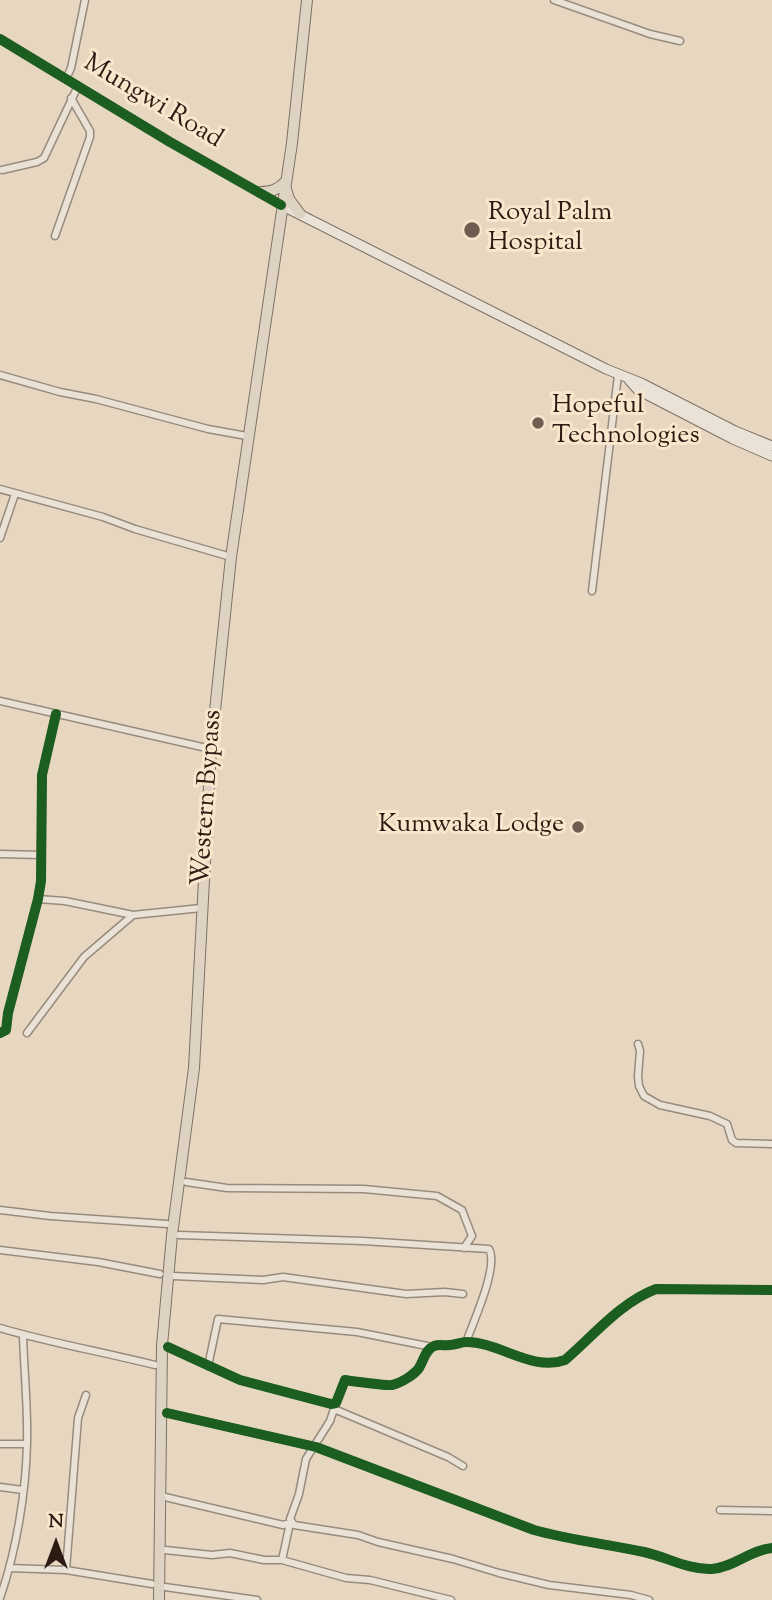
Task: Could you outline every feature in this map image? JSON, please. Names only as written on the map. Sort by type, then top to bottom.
[{"type":"main road","name":"Western Bypass","points":[[159,1600],[162,1345],[172,1235],[194,1068],[211,748],[231,557],[286,181],[307,0]]},
{"type":"main road","points":[[260,192],[279,189],[286,181]]},
{"type":"main road","points":[[286,181],[289,200],[300,214]]},
{"type":"main road","name":"Mungwi Road","points":[[281,205],[628,380],[641,383],[772,446]]},
{"type":"main road","points":[[279,224],[292,215],[300,214]]},
{"type":"main road","name":"Mungwi Road","points":[[628,380],[638,390],[772,456]]},
{"type":"street","points":[[66,79],[71,68],[85,0]]},
{"type":"street","points":[[554,0],[650,34],[680,41]]},
{"type":"street","name":"Mungwi Road","points":[[0,39],[281,205]]},
{"type":"street","points":[[2,170],[44,158],[78,86]]},
{"type":"street","points":[[55,236],[90,137],[90,131],[71,98]]},
{"type":"street","points":[[0,375],[170,420],[247,436]]},
{"type":"street","points":[[592,591],[618,375]]},
{"type":"street","points":[[0,489],[96,515],[231,557]]},
{"type":"street","points":[[0,538],[15,494]]},
{"type":"street","points":[[0,701],[211,748]]},
{"type":"street","points":[[0,1033],[6,1030],[38,899],[41,775],[57,714]]},
{"type":"street","points":[[0,854],[41,855]]},
{"type":"street","points":[[38,899],[65,901],[133,915],[201,908]]},
{"type":"street","points":[[27,1033],[84,957],[133,915]]},
{"type":"street","points":[[638,1044],[639,1086],[651,1102],[710,1116],[727,1124],[732,1140],[736,1143],[772,1144]]},
{"type":"street","points":[[186,1182],[227,1188],[364,1189],[438,1196],[462,1210],[472,1236],[464,1248]]},
{"type":"street","points":[[0,1210],[167,1224]]},
{"type":"street","points":[[178,1235],[363,1241],[489,1250],[492,1254],[482,1297],[466,1342]]},
{"type":"street","points":[[0,1250],[98,1262],[160,1274]]},
{"type":"street","points":[[173,1276],[263,1280],[283,1277],[406,1294],[463,1294]]},
{"type":"street","points":[[208,1366],[218,1319],[357,1332],[432,1347],[466,1342],[546,1364],[565,1360],[617,1313],[656,1289],[772,1290]]},
{"type":"street","points":[[0,1328],[50,1343],[104,1352],[155,1365]]},
{"type":"street","points":[[0,1598],[9,1570],[23,1490],[27,1444],[23,1335]]},
{"type":"street","points":[[282,1560],[306,1459],[330,1422],[345,1380],[395,1385],[419,1368],[432,1347]]},
{"type":"street","points":[[168,1348],[240,1380],[335,1406],[463,1466]]},
{"type":"street","points":[[66,1570],[78,1418],[86,1395]]},
{"type":"street","points":[[167,1413],[316,1447],[534,1530],[570,1540],[647,1552],[696,1568],[713,1569],[731,1565],[756,1551],[772,1548]]},
{"type":"street","points":[[0,1444],[27,1444]]},
{"type":"street","points":[[0,1487],[23,1490]]},
{"type":"street","points":[[165,1497],[283,1525],[290,1523],[358,1535],[549,1585],[631,1595],[649,1600]]},
{"type":"street","points":[[720,1510],[772,1511]]},
{"type":"street","points":[[165,1550],[212,1555],[230,1553],[264,1560],[282,1560],[451,1600]]},
{"type":"street","points":[[0,1570],[66,1570],[152,1584]]},
{"type":"street","points":[[165,1587],[257,1600]]},
{"type":"cycle path","points":[[0,39],[170,142],[281,205]]},
{"type":"cycle path","points":[[0,1033],[6,1030],[38,899],[41,881],[42,775],[56,714]]},
{"type":"cycle path","points":[[168,1347],[240,1380],[331,1404],[336,1403],[345,1380],[389,1385],[403,1381],[417,1371],[429,1350],[436,1345],[479,1343],[528,1360],[553,1363],[565,1360],[619,1311],[656,1289],[772,1290]]},
{"type":"cycle path","points":[[167,1413],[316,1447],[534,1530],[644,1552],[694,1567],[720,1568],[772,1548]]},
{"type":"place","name":"Royal Palm Hospital","points":[[472,230]]},
{"type":"place","name":"Hopeful Technologies","points":[[538,423]]},
{"type":"place","name":"Kumwaka Lodge","points":[[578,827]]}]
